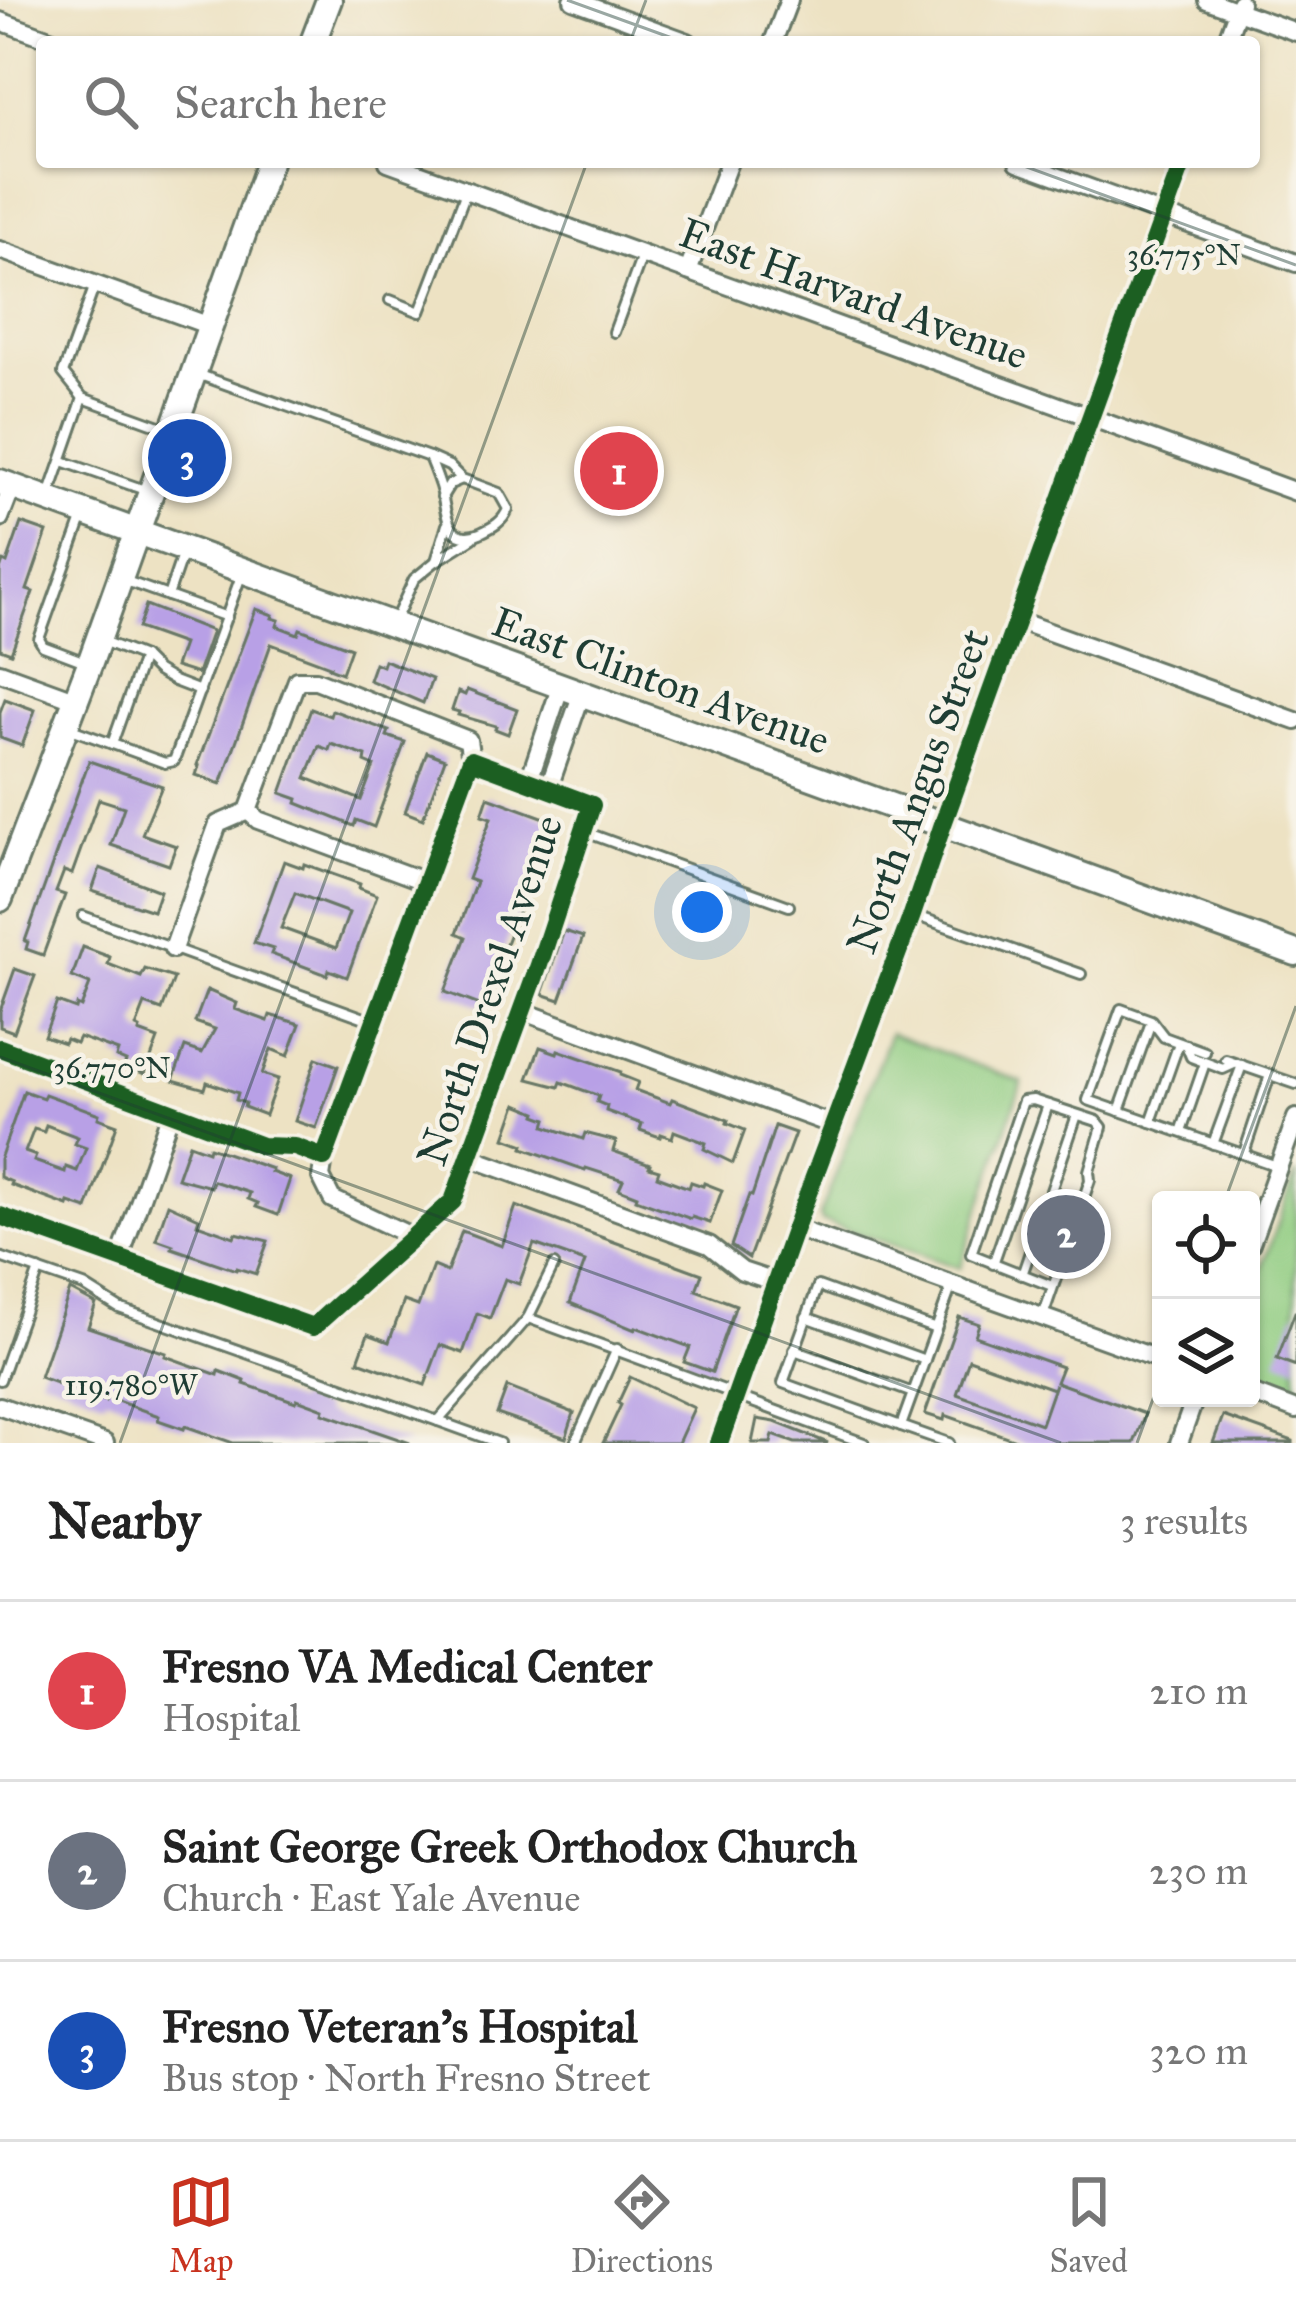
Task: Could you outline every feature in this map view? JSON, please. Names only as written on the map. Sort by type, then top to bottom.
[{"type":"main road","points":[[316,36],[329,0]]},
{"type":"main road","points":[[0,899],[90,664],[267,168]]},
{"type":"main road","name":"East Clinton Avenue","points":[[6,484],[1296,953]]},
{"type":"street","points":[[573,0],[672,36]]},
{"type":"street","points":[[775,36],[789,0]]},
{"type":"street","points":[[1208,0],[1239,5],[1296,32]]},
{"type":"street","points":[[1228,36],[1239,5]]},
{"type":"street","points":[[0,21],[41,36]]},
{"type":"street","name":"East Harvard Avenue","points":[[405,168],[1296,492]]},
{"type":"street","points":[[688,271],[727,168]]},
{"type":"street","points":[[1034,168],[1296,263]]},
{"type":"street","name":"North Angus Street","points":[[719,1443],[1181,168]]},
{"type":"street","points":[[0,250],[209,326]]},
{"type":"street","points":[[0,518],[6,484]]},
{"type":"street","points":[[1016,620],[1296,721]]},
{"type":"street","points":[[0,672],[74,699]]},
{"type":"street","points":[[173,949],[218,824],[248,811],[297,680],[316,680],[468,740],[471,760],[324,1158],[322,1178],[332,1199],[413,1237]]},
{"type":"street","points":[[528,783],[571,689]]},
{"type":"street","name":"North Drexel Avenue","points":[[119,1260],[314,1327],[452,1201],[592,805],[548,790],[571,689]]},
{"type":"street","points":[[471,760],[548,790]]},
{"type":"street","points":[[248,811],[258,820],[426,882]]},
{"type":"street","points":[[522,1011],[833,1125]]},
{"type":"street","points":[[0,1048],[262,1146],[295,1147],[324,1158]]},
{"type":"street","points":[[0,1216],[119,1260],[172,1112]]},
{"type":"street","points":[[1260,1218],[1296,1118]]},
{"type":"street","points":[[469,1157],[710,1245],[742,1271],[776,1282]]},
{"type":"street","points":[[795,1228],[1152,1357]]},
{"type":"street","points":[[1260,1396],[1296,1410]]},
{"type":"street","points":[[0,1406],[105,1443]]},
{"type":"street","points":[[1179,1443],[1193,1407]]},
{"type":"lane","points":[[390,300],[420,312],[467,190]]},
{"type":"lane","points":[[614,332],[642,254]]},
{"type":"lane","points":[[94,284],[64,373],[83,398],[172,430]]},
{"type":"lane","points":[[193,372],[429,457],[449,466],[462,479],[499,493],[508,509],[501,521],[420,572],[393,625]]},
{"type":"lane","points":[[48,500],[83,398]]},
{"type":"lane","points":[[429,457],[447,523],[436,561]]},
{"type":"lane","points":[[62,461],[150,491]]},
{"type":"lane","points":[[442,496],[450,484],[462,479]]},
{"type":"lane","points":[[84,513],[39,639],[43,646],[90,664]]},
{"type":"lane","points":[[447,523],[460,534],[475,536]]},
{"type":"lane","points":[[168,596],[184,549]]},
{"type":"lane","points":[[64,726],[165,763],[174,761],[243,571]]},
{"type":"lane","points":[[119,578],[226,617]]},
{"type":"lane","points":[[98,639],[143,657],[174,681],[200,691]]},
{"type":"lane","points":[[112,744],[143,657]]},
{"type":"lane","points":[[583,831],[789,906]]},
{"type":"lane","points":[[913,915],[1081,974]]},
{"type":"lane","points":[[83,916],[373,1021]]},
{"type":"lane","points":[[1278,1167],[1088,1100],[1121,1010],[1151,1020],[1164,1037],[1183,1044],[1190,1057],[1205,1057],[1223,1069],[1235,1063],[1296,1084]]},
{"type":"lane","points":[[1120,1111],[1151,1020]]},
{"type":"lane","points":[[1151,1122],[1183,1044]]},
{"type":"lane","points":[[1181,1132],[1205,1057]]},
{"type":"lane","points":[[1213,1144],[1235,1063]]},
{"type":"lane","points":[[1244,1153],[1270,1075]]},
{"type":"lane","points":[[1043,1317],[1090,1180],[1102,1126],[1033,1100],[1023,1101],[971,1254],[1052,1286]]},
{"type":"lane","points":[[993,1264],[1048,1105]]},
{"type":"lane","points":[[1022,1275],[1077,1114]]},
{"type":"lane","points":[[0,1257],[84,1286],[119,1308],[499,1443]]},
{"type":"lane","points":[[438,1421],[528,1318],[554,1264]]},
{"type":"lane","points":[[0,1380],[38,1270]]},
{"type":"lane","points":[[901,1426],[952,1285]]},
{"type":"lane","points":[[936,1329],[818,1286],[783,1383],[949,1443]]},
{"type":"lane","points":[[806,1317],[925,1360]]},
{"type":"lane","points":[[528,1318],[864,1443]]},
{"type":"lane","points":[[574,1443],[617,1349]]},
{"type":"lane","points":[[794,1350],[913,1393]]},
{"type":"green space","points":[[890,1033],[1022,1082],[960,1268],[822,1221],[820,1216]]},
{"type":"green space","points":[[1296,1173],[1296,1391],[1260,1378],[1260,1273]]},
{"type":"building","points":[[21,523],[47,532],[27,590],[33,592],[11,653],[0,649],[0,570]]},
{"type":"building","points":[[146,605],[212,631],[197,674],[175,667],[183,644],[138,628]]},
{"type":"building","points":[[256,609],[273,615],[279,620],[277,626],[298,634],[300,629],[351,648],[342,673],[271,644],[221,784],[196,775],[197,765]]},
{"type":"building","points":[[384,660],[432,679],[423,703],[369,680],[375,663],[382,666]]},
{"type":"building","points":[[467,690],[517,709],[508,734],[452,710],[458,692],[465,695]]},
{"type":"building","points":[[5,699],[35,710],[22,746],[0,738]]},
{"type":"building","points":[[311,709],[330,716],[332,710],[389,731],[387,736],[405,742],[374,827],[356,820],[354,826],[281,793]],"holes":[[[331,744],[366,756],[365,762],[374,766],[361,800],[306,778],[319,746],[329,750]]]},
{"type":"building","points":[[427,752],[445,759],[423,819],[405,812]]},
{"type":"building","points":[[89,761],[162,786],[142,834],[176,846],[169,865],[111,845],[124,807],[99,799],[72,874],[64,871],[56,892],[65,895],[43,955],[26,949],[25,941]]},
{"type":"building","points":[[488,797],[553,821],[482,1006],[445,992],[466,937],[457,933],[476,882],[468,879],[491,818],[482,815]]},
{"type":"building","points":[[284,861],[360,884],[359,888],[377,895],[347,977],[329,970],[327,975],[254,943]],"holes":[[[295,893],[349,913],[336,948],[281,928]]]},
{"type":"building","points":[[100,868],[160,891],[153,911],[92,891]]},
{"type":"building","points":[[564,931],[583,937],[560,1000],[542,994]]},
{"type":"building","points":[[83,947],[110,957],[108,964],[141,977],[145,969],[174,978],[162,1010],[145,1004],[136,1027],[158,1039],[145,1074],[124,1066],[126,1061],[116,1057],[118,1051],[79,1037],[76,1043],[66,1039],[64,1043],[44,1036],[57,1002],[81,1007],[90,984],[72,977]]},
{"type":"building","points":[[15,969],[35,976],[14,1032],[0,1027],[0,1011]]},
{"type":"building","points":[[207,990],[237,1003],[235,1009],[268,1021],[270,1015],[300,1024],[288,1056],[271,1049],[262,1074],[278,1079],[265,1115],[244,1107],[245,1103],[236,1100],[238,1093],[207,1082],[205,1089],[173,1080],[185,1047],[202,1053],[215,1029],[195,1022]]},
{"type":"building","points":[[540,1047],[621,1072],[638,1082],[635,1090],[670,1103],[672,1099],[745,1130],[733,1163],[704,1149],[706,1143],[674,1131],[672,1138],[640,1130],[642,1124],[606,1111],[607,1106],[597,1102],[599,1096],[561,1082],[559,1087],[528,1079]]},
{"type":"building","points":[[316,1058],[338,1066],[316,1128],[295,1121]]},
{"type":"building","points":[[24,1091],[43,1098],[45,1094],[117,1125],[87,1209],[11,1185],[0,1177],[0,1159]],"holes":[[[46,1125],[78,1137],[75,1144],[86,1148],[77,1171],[66,1167],[65,1172],[34,1161],[36,1156],[25,1152],[34,1129],[44,1132]]]},
{"type":"building","points":[[517,1104],[547,1119],[545,1126],[583,1139],[585,1133],[616,1141],[613,1151],[650,1164],[659,1170],[657,1176],[689,1188],[691,1182],[722,1190],[710,1223],[636,1199],[619,1189],[623,1180],[505,1138]]},
{"type":"building","points":[[775,1126],[795,1133],[749,1258],[731,1246]]},
{"type":"building","points":[[189,1144],[208,1151],[209,1147],[290,1179],[278,1215],[256,1207],[258,1203],[248,1199],[250,1193],[213,1181],[211,1187],[177,1178]]},
{"type":"building","points":[[168,1204],[199,1218],[197,1224],[234,1237],[236,1233],[268,1241],[256,1274],[156,1239]]},
{"type":"building","points":[[516,1206],[702,1274],[696,1290],[736,1305],[712,1372],[684,1362],[690,1347],[570,1303],[585,1262],[534,1244],[519,1284],[505,1279],[490,1318],[477,1313],[463,1353],[440,1345],[425,1385],[358,1361],[368,1334],[389,1342],[404,1301],[418,1306],[433,1266],[447,1272],[462,1231],[502,1246]]},
{"type":"building","points":[[70,1290],[96,1304],[88,1327],[410,1443],[233,1443],[40,1377]]},
{"type":"building","points":[[1296,1312],[1296,1366],[1277,1359]]},
{"type":"building","points":[[959,1317],[979,1324],[975,1336],[1062,1367],[1056,1382],[1145,1414],[1134,1443],[1024,1443],[945,1415],[944,1420],[925,1414]],"holes":[[[969,1359],[1053,1389],[1055,1384],[1041,1424],[957,1394]]]},
{"type":"building","points":[[630,1377],[694,1408],[678,1443],[603,1443]]},
{"type":"building","points":[[507,1387],[574,1413],[566,1438],[497,1414]]},
{"type":"building","points":[[1223,1416],[1293,1441],[1293,1443],[1213,1443]]},
{"type":"building","points":[[757,1419],[828,1443],[795,1443],[773,1435],[771,1443],[752,1443]]},
{"type":"cycle path","points":[[719,1443],[1181,168]]},
{"type":"cycle path","points":[[0,1048],[262,1146],[295,1147],[324,1158],[471,760],[592,805],[453,1201],[313,1327],[0,1216]]},
{"type":"place","name":"Fresno Veteran's Hospital","points":[[187,458]]},
{"type":"place","name":"Fresno VA Medical Center","points":[[619,471]]},
{"type":"place","name":"Saint George Greek Orthodox Church","points":[[1066,1234]]}]
